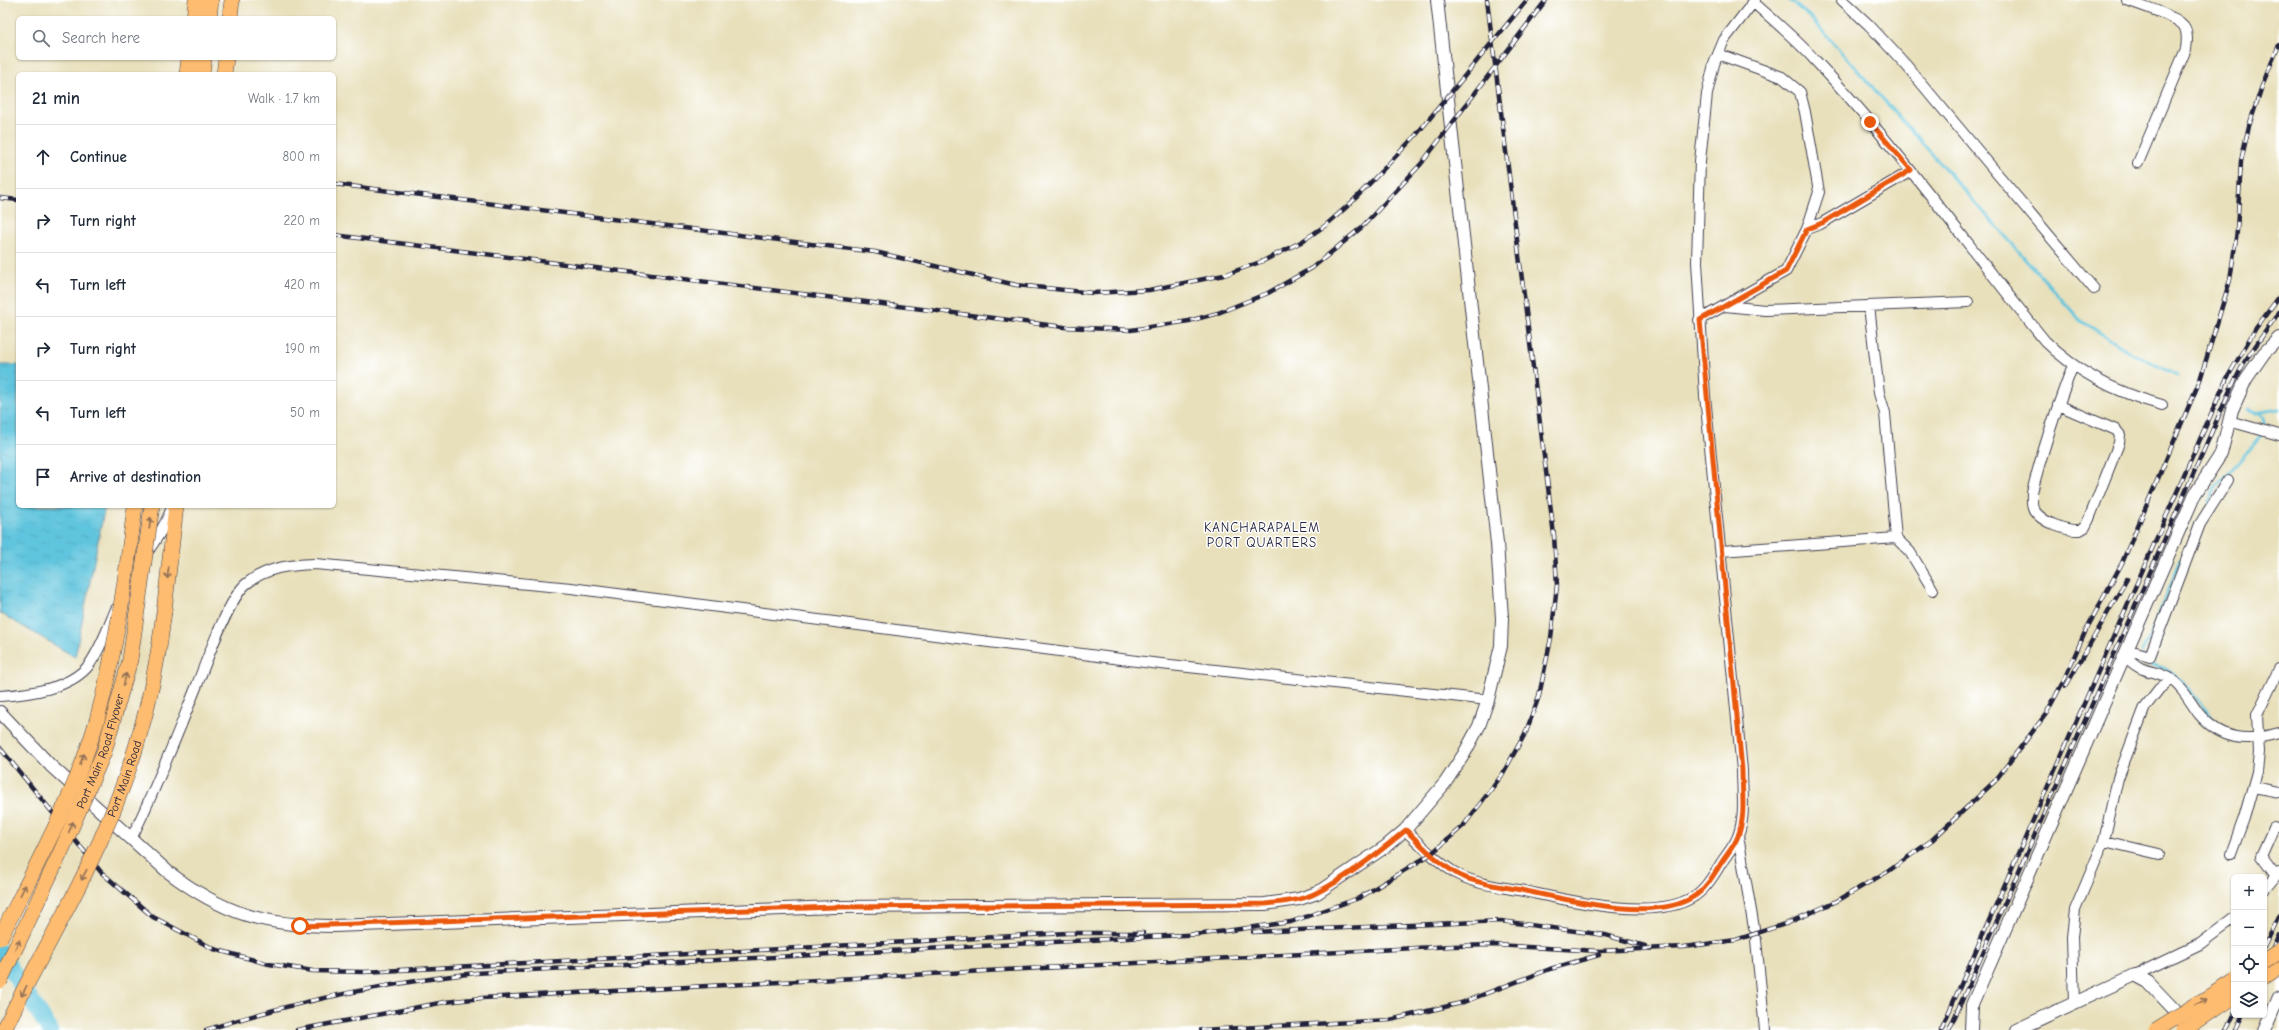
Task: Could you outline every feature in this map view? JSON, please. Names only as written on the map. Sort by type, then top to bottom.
[{"type":"main road","points":[[194,16],[196,0]]},
{"type":"main road","points":[[209,16],[211,0]]},
{"type":"main road","points":[[230,16],[232,0]]},
{"type":"main road","points":[[187,72],[189,60]]},
{"type":"main road","points":[[202,72],[204,60]]},
{"type":"main road","points":[[224,72],[226,60]]},
{"type":"main road","name":"Port Main Road Flyover","points":[[0,938],[65,804],[96,721],[112,654],[128,564],[135,508]]},
{"type":"main road","name":"Port Main Road Flyover","points":[[0,981],[63,847],[104,752],[130,660],[152,508]]},
{"type":"main road","name":"Port Main Road","points":[[4,1030],[86,870],[124,784],[142,731],[159,650],[174,508]]},
{"type":"main road","points":[[2267,960],[2279,952]]},
{"type":"main road","points":[[2267,975],[2279,967]]},
{"type":"main road","points":[[2156,1030],[2232,982]]},
{"type":"main road","points":[[2184,1030],[2231,998]]},
{"type":"street","points":[[0,712],[50,766],[188,887],[224,908],[250,918],[278,924],[334,926],[835,907],[1265,904],[1299,899],[1318,893],[1385,847],[1406,830],[1445,783],[1464,754],[1479,726],[1488,700],[1501,646],[1501,586],[1437,0]]},
{"type":"street","points":[[1842,0],[1869,25],[1906,65],[2094,289]]},
{"type":"street","points":[[2127,0],[2178,20],[2185,27],[2187,38],[2186,49],[2138,163]]},
{"type":"street","points":[[2152,10],[2156,0]]},
{"type":"street","points":[[1406,830],[1446,867],[1472,880],[1583,903],[1638,908],[1673,905],[1694,897],[1716,872],[1738,836],[1743,811],[1742,770],[1700,320],[1697,262],[1700,161],[1707,94],[1718,54],[1724,40],[1754,1],[1814,58],[1911,170],[2045,340],[2073,366],[2091,377],[2141,399],[2162,405]]},
{"type":"street","points":[[1700,320],[1786,271],[1807,229],[1818,192],[1805,112],[1800,92],[1782,77],[1718,54]]},
{"type":"street","points":[[1807,229],[1822,223],[1911,170]]},
{"type":"street","points":[[1725,306],[1765,310],[1968,302]]},
{"type":"street","points":[[1869,306],[1879,393],[1885,413],[1896,538],[1910,552],[1933,590]]},
{"type":"street","points":[[1971,1030],[1972,1005],[2130,654],[2195,494],[2221,454],[2231,416],[2240,393],[2254,366],[2279,338]]},
{"type":"street","points":[[2058,405],[2116,430],[2120,435],[2119,443],[2089,519],[2085,527],[2080,530],[2067,529],[2045,520],[2033,509],[2032,492],[2058,405],[2073,366]]},
{"type":"street","points":[[2231,416],[2264,432],[2279,435]]},
{"type":"street","points":[[2130,654],[2150,656],[2200,524],[2228,480]]},
{"type":"street","points":[[0,696],[31,693],[60,684],[76,676],[88,666],[98,650],[134,570],[159,536],[173,508]]},
{"type":"street","points":[[1721,552],[1896,538]]},
{"type":"street","points":[[132,839],[155,791],[218,632],[234,602],[245,585],[257,576],[263,572],[287,565],[315,564],[571,588],[1152,663],[1488,700]]},
{"type":"street","points":[[2130,654],[2134,666],[2171,679],[2183,690],[2199,714],[2220,732],[2245,739],[2279,733]]},
{"type":"street","points":[[2231,854],[2254,787],[2259,752],[2257,716],[2279,670]]},
{"type":"street","points":[[2074,1003],[2072,937],[2078,902],[2104,841],[2118,778],[2145,707],[2159,689],[2171,679]]},
{"type":"street","points":[[2254,787],[2279,792]]},
{"type":"street","points":[[2267,887],[2278,874],[2261,856],[2274,827]]},
{"type":"street","points":[[1738,836],[1754,928]]},
{"type":"street","points":[[2104,841],[2159,854]]},
{"type":"street","points":[[2022,1028],[2200,944],[2231,920]]},
{"type":"street","points":[[1756,940],[1765,1030]]},
{"type":"street","points":[[2135,975],[2148,982],[2194,1030]]},
{"type":"street","points":[[2265,1030],[2279,998]]},
{"type":"water","points":[[0,365],[16,365],[16,508],[105,508],[75,657],[0,613]]},
{"type":"waterway","points":[[1789,0],[1809,16],[2080,320],[2133,354],[2177,375]]},
{"type":"waterway","points":[[2248,410],[2255,413],[2279,409]]},
{"type":"waterway","points":[[2259,413],[2263,418],[2265,428]]},
{"type":"waterway","points":[[2209,502],[2216,487],[2264,433]]},
{"type":"waterway","points":[[2142,651],[2151,634],[2181,559]]},
{"type":"waterway","points":[[2142,656],[2142,662],[2166,669],[2182,681],[2217,724]]},
{"type":"waterway","points":[[0,952],[50,1030]]},
{"type":"railway","points":[[206,1030],[272,1010],[339,995],[407,982],[475,973],[1203,934],[1291,922],[1359,898],[1431,854],[1464,825],[1502,775],[1526,732],[1539,696],[1551,638],[1557,585],[1554,535],[1487,0]]},
{"type":"railway","points":[[336,184],[875,252],[1016,285],[1093,293],[1149,290],[1224,275],[1263,261],[1301,242],[1326,225],[1351,203],[1416,135],[1527,0]]},
{"type":"railway","points":[[336,235],[1064,327],[1131,330],[1189,321],[1218,313],[1268,293],[1312,268],[1362,227],[1421,164],[1546,0]]},
{"type":"railway","points":[[297,1030],[445,1002],[482,998],[1453,946],[1495,945],[1599,951],[1684,947],[1736,940],[1788,923],[1837,901],[1890,870],[1932,840],[1995,781],[2046,714],[2063,682],[2086,630],[2122,563],[2200,380],[2230,280],[2237,231],[2241,161],[2249,126],[2263,83],[2279,45]]},
{"type":"railway","points":[[0,198],[16,200]]},
{"type":"railway","points":[[1941,1030],[2226,380],[2256,328],[2279,297]]},
{"type":"railway","points":[[1949,1030],[2231,388],[2245,361],[2279,312]]},
{"type":"railway","points":[[2066,686],[2127,579]]},
{"type":"railway","points":[[0,748],[101,872],[153,917],[214,949],[269,964],[313,971],[364,972],[1067,933],[1143,933]]},
{"type":"railway","points":[[2264,946],[2279,915]]},
{"type":"railway","points":[[1253,932],[1501,921],[1605,935],[1645,946]]},
{"type":"railway","points":[[2267,961],[2279,935]]},
{"type":"railway","points":[[1201,1030],[1390,1020],[1461,1003],[1550,969],[1599,955]]},
{"type":"railway","points":[[2226,1030],[2232,1018]]},
{"type":"railway","points":[[2236,1030],[2241,1018]]},
{"type":"district","name":"KANCHARAPALEM PORT QUARTERS","points":[[1262,534]]},
{"type":"route","points":[[300,926],[334,926],[835,907],[1265,904],[1299,899],[1318,893],[1385,847],[1406,830],[1446,867],[1459,875],[1495,886],[1583,903],[1613,907],[1658,907],[1680,903],[1694,897],[1706,886],[1733,846],[1738,836],[1743,811],[1742,770],[1705,396],[1700,320],[1780,276],[1786,271],[1791,265],[1807,229],[1822,223],[1911,170],[1870,122]]}]
